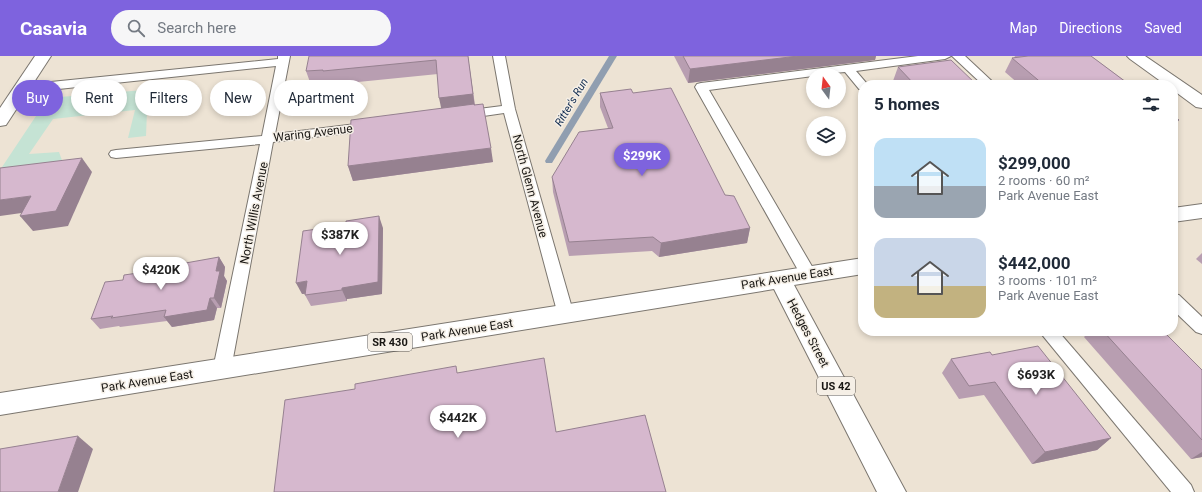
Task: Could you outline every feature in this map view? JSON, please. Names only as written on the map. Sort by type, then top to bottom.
[{"type":"main road","points":[[27,80],[43,56]]},
{"type":"main road","points":[[1135,56],[1169,80]]},
{"type":"main road","points":[[1178,86],[1202,103]]},
{"type":"main road","points":[[0,121],[12,103]]},
{"type":"main road","points":[[1178,214],[1202,210]]},
{"type":"main road","name":"Park Avenue East","points":[[0,404],[566,315],[858,267]]},
{"type":"main road","name":"Hedges Street","points":[[780,279],[892,492]]},
{"type":"lane","name":"North Glenn Avenue","points":[[499,56],[509,109],[566,315]]},
{"type":"lane","points":[[809,275],[701,87],[945,56]]},
{"type":"lane","points":[[958,56],[984,80]]},
{"type":"lane","points":[[63,85],[283,59]]},
{"type":"lane","name":"North Willis Avenue","points":[[222,369],[283,59]]},
{"type":"lane","points":[[848,69],[858,80]]},
{"type":"lane","points":[[454,116],[509,109]]},
{"type":"lane","name":"Waring Avenue","points":[[116,154],[268,139],[385,124]]},
{"type":"lane","points":[[1178,305],[1202,327]]},
{"type":"lane","points":[[1052,336],[1184,492]]},
{"type":"shaded area","points":[[0,56],[1202,56],[1202,492],[0,492]]},
{"type":"green space","points":[[127,91],[135,91],[135,110],[127,111]]},
{"type":"green space","points":[[71,96],[71,116],[80,116],[53,119],[29,154],[59,152],[63,163],[0,170],[36,116],[63,116],[63,97]]},
{"type":"green space","points":[[135,110],[135,116],[147,116],[146,136],[128,138]]},
{"type":"building","points":[[309,56],[468,56],[473,94],[439,98],[436,60],[323,71],[306,71]]},
{"type":"building","points":[[683,56],[798,56],[690,69]]},
{"type":"building","points":[[1028,56],[1091,56],[1123,80],[1038,80],[1012,58]]},
{"type":"building","points":[[951,60],[972,80],[910,80],[898,67]]},
{"type":"building","points":[[671,88],[725,195],[734,196],[750,228],[661,243],[653,237],[569,242],[552,177],[579,132],[613,128],[600,93],[631,89],[633,93]]},
{"type":"building","points":[[483,104],[491,148],[348,166],[351,120]]},
{"type":"building","points":[[82,158],[56,211],[20,216],[31,196],[0,200],[0,168]]},
{"type":"building","points":[[379,216],[378,282],[342,288],[342,290],[305,295],[307,281],[296,283],[303,231],[346,225],[346,221]]},
{"type":"building","points":[[219,257],[216,271],[220,271],[214,298],[210,298],[207,310],[164,317],[166,310],[111,318],[113,316],[91,319],[105,282],[123,280],[124,275],[173,268],[174,266],[180,264]]},
{"type":"building","points":[[1108,336],[1168,336],[1202,370],[1202,440]]},
{"type":"building","points":[[1038,346],[1111,438],[1045,452],[995,382],[969,386],[951,359],[990,352],[992,355]]},
{"type":"building","points":[[544,358],[556,432],[645,415],[666,492],[274,492],[285,400],[355,389],[355,384],[456,366],[457,373]]},
{"type":"building","points":[[78,436],[58,492],[0,492],[0,449]]},
{"type":"waterway","name":"Ritter's Run","points":[[549,161],[613,56]]}]
